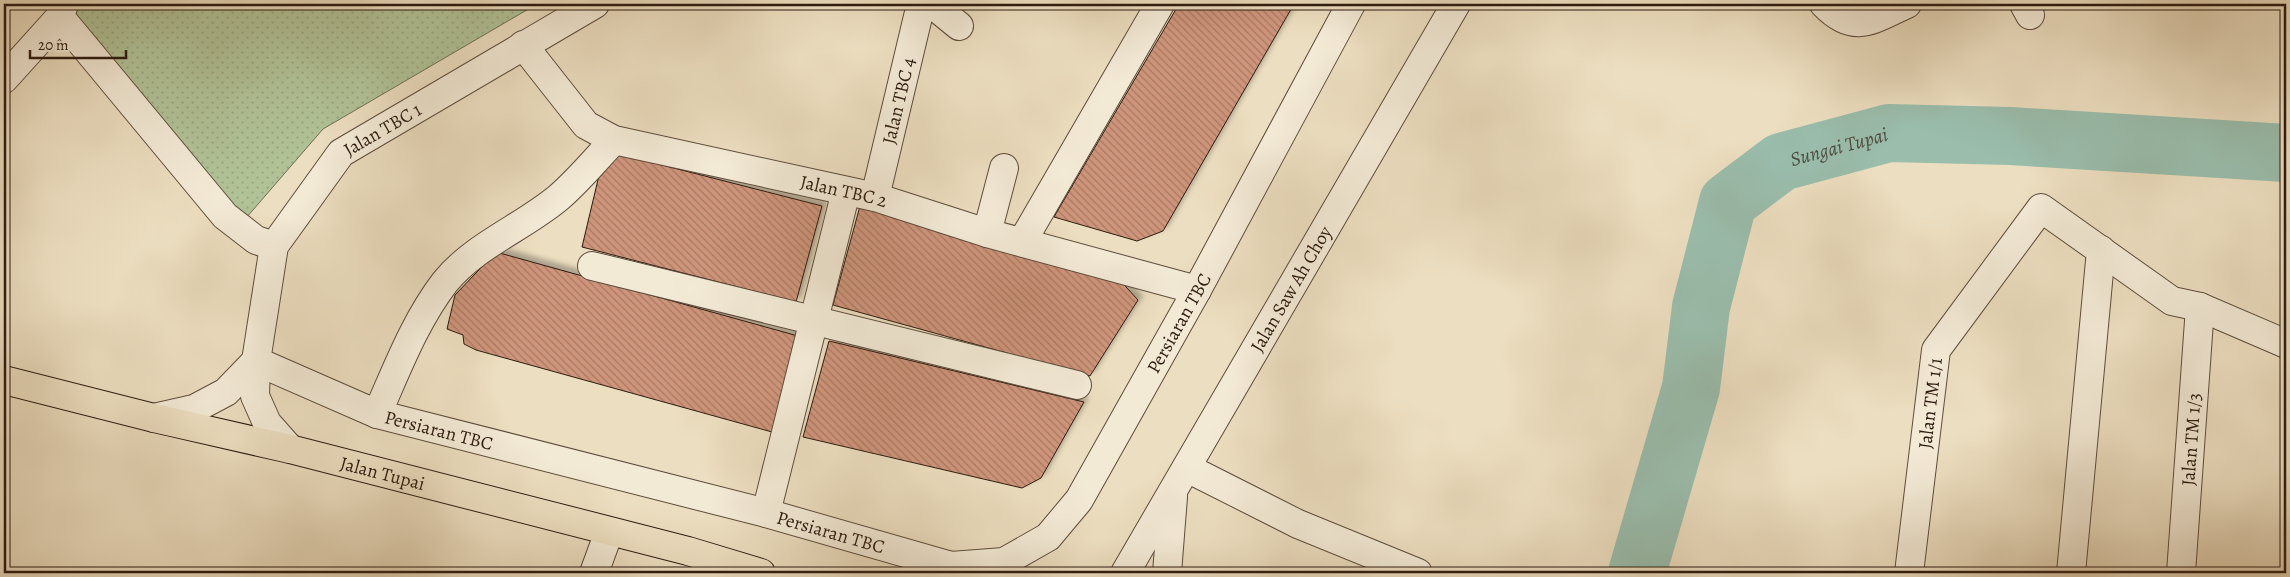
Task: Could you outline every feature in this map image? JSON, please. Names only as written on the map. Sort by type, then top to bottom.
[{"type":"main road","name":"Jalan Tupai","points":[[4,380],[154,418],[290,449],[688,551],[761,573]]},
{"type":"main road","points":[[688,551],[721,573]]},
{"type":"street","name":"Jalan TBC 1","points":[[290,449],[267,423],[255,396],[256,361],[274,246],[341,153],[595,4]]},
{"type":"street","name":"Jalan TBC 4","points":[[875,197],[921,4]]},
{"type":"street","points":[[932,4],[959,26]]},
{"type":"street","points":[[1022,242],[1160,4]]},
{"type":"street","name":"Persiaran TBC","points":[[256,361],[377,414],[766,513],[951,566],[1004,562],[1048,537],[1079,500],[1197,290],[1351,4]]},
{"type":"street","name":"Jalan Saw Ah Choy","points":[[1125,573],[1456,4]]},
{"type":"street","points":[[1824,4],[1843,20],[1863,24],[1907,4]]},
{"type":"street","points":[[4,79],[62,11],[225,216],[256,240],[274,246]]},
{"type":"street","name":"Jalan TBC 2","points":[[523,45],[586,125],[614,140],[875,197],[987,233],[1197,290]]},
{"type":"street","points":[[377,414],[414,332],[446,282],[468,260],[558,198],[614,140]]},
{"type":"street","points":[[987,233],[1004,168]]},
{"type":"street","points":[[766,513],[846,191]]},
{"type":"street","name":"Jalan TM 1/1","points":[[1909,573],[1936,350],[2041,208],[2101,250]]},
{"type":"street","points":[[2101,250],[2172,301],[2200,307],[2286,344]]},
{"type":"street","points":[[2071,573],[2101,250]]},
{"type":"street","points":[[592,266],[1076,385]]},
{"type":"street","name":"Jalan TM 1/3","points":[[2180,573],[2200,307]]},
{"type":"street","points":[[154,418],[194,409],[226,392],[256,361]]},
{"type":"street","points":[[1167,573],[1180,480],[1298,524],[1418,573]]},
{"type":"street","points":[[594,573],[609,532]]},
{"type":"green space","points":[[83,4],[537,4],[323,129],[240,225],[64,22]]},
{"type":"building","points":[[1179,4],[1294,4],[1163,231],[1137,241],[1054,217]]},
{"type":"building","points":[[619,154],[822,206],[796,302],[582,247],[601,167]]},
{"type":"building","points":[[860,206],[1115,275],[1138,300],[1090,376],[833,305]]},
{"type":"building","points":[[496,252],[798,336],[772,432],[476,350],[464,344],[463,335],[447,329],[455,295]]},
{"type":"building","points":[[829,341],[1084,402],[1041,478],[1022,488],[803,437]]},
{"type":"waterway","name":"Sungai Tupai","points":[[1637,573],[1691,388],[1701,307],[1728,202],[1781,162],[1889,133],[2010,136],[2286,153]]}]
